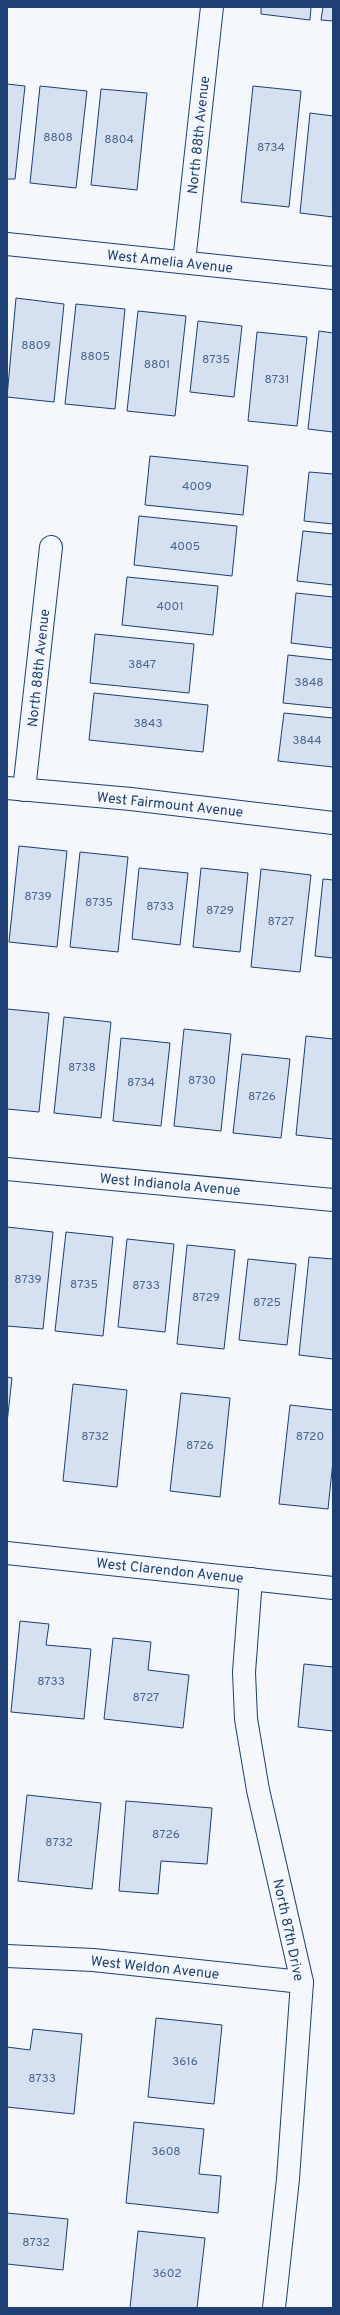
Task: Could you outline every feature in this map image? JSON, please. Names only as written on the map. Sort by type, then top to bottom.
[{"type":"street","name":"North 88th Avenue","points":[[184,262],[212,7]]},
{"type":"street","name":"West Amelia Avenue","points":[[7,244],[333,278]]},
{"type":"street","name":"North 88th Avenue","points":[[16,789],[51,546]]},
{"type":"street","name":"West Fairmount Avenue","points":[[16,789],[131,799],[333,823]]},
{"type":"street","name":"West Indianola Avenue","points":[[7,1169],[333,1200]]},
{"type":"street","name":"West Clarendon Avenue","points":[[7,1553],[333,1588]]},
{"type":"street","name":"North 87th Drive","points":[[250,1579],[244,1672],[246,1719],[258,1790],[302,1982],[288,2179],[274,2308]]},
{"type":"street","name":"West Weldon Avenue","points":[[7,1956],[93,1960],[302,1982]]},
{"type":"building","points":[[261,7],[311,7],[310,20],[261,14]]},
{"type":"building","points":[[323,7],[333,7],[333,21],[321,20]]},
{"type":"building","points":[[7,84],[25,86],[15,179],[7,179]]},
{"type":"building","points":[[40,86],[87,91],[76,188],[30,183]]},
{"type":"building","points":[[253,86],[301,91],[289,207],[241,202]]},
{"type":"building","points":[[101,89],[147,93],[137,190],[91,185]]},
{"type":"building","points":[[310,113],[333,116],[333,217],[300,213]]},
{"type":"building","points":[[16,298],[64,304],[54,402],[7,397]]},
{"type":"building","points":[[76,304],[125,309],[115,409],[65,404]]},
{"type":"building","points":[[138,311],[186,316],[175,416],[127,411]]},
{"type":"building","points":[[198,321],[242,326],[234,397],[190,392]]},
{"type":"building","points":[[319,331],[333,333],[333,432],[308,429]]},
{"type":"building","points":[[257,332],[307,337],[297,426],[248,421]]},
{"type":"building","points":[[150,456],[248,466],[243,515],[145,505]]},
{"type":"building","points":[[309,472],[333,474],[333,524],[304,521]]},
{"type":"building","points":[[139,516],[237,526],[232,576],[134,565]]},
{"type":"building","points":[[303,531],[333,534],[333,585],[297,581]]},
{"type":"building","points":[[127,577],[218,586],[213,635],[122,625]]},
{"type":"building","points":[[296,593],[333,597],[333,648],[291,643]]},
{"type":"building","points":[[95,634],[194,644],[189,693],[90,683]]},
{"type":"building","points":[[288,655],[333,660],[333,708],[283,703]]},
{"type":"building","points":[[94,693],[208,705],[203,752],[89,740]]},
{"type":"building","points":[[284,713],[333,718],[333,767],[278,761]]},
{"type":"building","points":[[19,846],[67,851],[57,947],[9,942]]},
{"type":"building","points":[[80,852],[128,857],[118,952],[70,947]]},
{"type":"building","points":[[139,868],[188,873],[180,945],[132,939]]},
{"type":"building","points":[[201,868],[248,873],[240,952],[193,947]]},
{"type":"building","points":[[261,869],[311,875],[300,972],[251,967]]},
{"type":"building","points":[[323,879],[333,880],[333,958],[315,956]]},
{"type":"building","points":[[7,1009],[49,1013],[39,1112],[7,1109]]},
{"type":"building","points":[[64,1017],[111,1022],[101,1118],[54,1113]]},
{"type":"building","points":[[184,1029],[231,1034],[221,1131],[174,1126]]},
{"type":"building","points":[[306,1036],[333,1039],[333,1139],[296,1135]]},
{"type":"building","points":[[121,1038],[170,1043],[161,1126],[113,1121]]},
{"type":"building","points":[[242,1054],[290,1059],[281,1138],[233,1133]]},
{"type":"building","points":[[7,1227],[53,1232],[43,1329],[7,1326]]},
{"type":"building","points":[[66,1232],[113,1237],[103,1336],[55,1331]]},
{"type":"building","points":[[127,1239],[174,1244],[165,1332],[118,1327]]},
{"type":"building","points":[[187,1245],[235,1250],[224,1349],[177,1344]]},
{"type":"building","points":[[309,1257],[333,1259],[333,1359],[299,1355]]},
{"type":"building","points":[[248,1259],[296,1264],[287,1345],[239,1340]]},
{"type":"building","points":[[7,1377],[12,1378],[7,1423]]},
{"type":"building","points":[[73,1384],[127,1390],[117,1487],[63,1481]]},
{"type":"building","points":[[181,1393],[230,1398],[220,1497],[170,1491]]},
{"type":"building","points":[[290,1405],[333,1410],[333,1461],[328,1509],[279,1504]]},
{"type":"building","points":[[20,1621],[49,1624],[46,1645],[91,1649],[84,1719],[11,1712]]},
{"type":"building","points":[[113,1638],[151,1642],[148,1670],[189,1675],[183,1728],[104,1719]]},
{"type":"building","points":[[304,1664],[333,1667],[333,1731],[298,1727]]},
{"type":"building","points":[[27,1795],[101,1803],[92,1889],[18,1881]]},
{"type":"building","points":[[126,1801],[212,1808],[207,1864],[161,1861],[158,1894],[119,1891]]},
{"type":"building","points":[[156,2018],[222,2025],[214,2104],[148,2097]]},
{"type":"building","points":[[33,2029],[82,2034],[74,2114],[7,2107],[7,2047],[30,2050]]},
{"type":"building","points":[[134,2122],[204,2129],[199,2174],[221,2176],[218,2213],[126,2203]]},
{"type":"building","points":[[7,2213],[68,2219],[63,2270],[7,2264]]},
{"type":"building","points":[[138,2231],[205,2238],[197,2308],[130,2308]]}]
